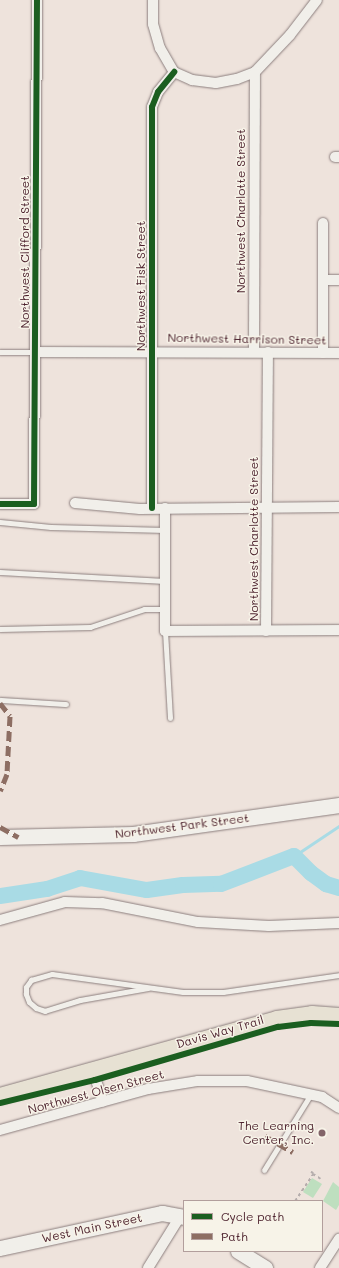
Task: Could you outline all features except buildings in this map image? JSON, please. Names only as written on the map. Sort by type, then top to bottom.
[{"type":"main road","points":[[0,1096],[278,1019],[312,1014],[339,1016]]},
{"type":"street","name":"Northwest Clifford Street","points":[[0,504],[34,504],[37,0]]},
{"type":"street","points":[[153,0],[153,24],[160,48],[174,72],[192,80],[216,83],[237,79],[254,72],[290,35],[317,0]]},
{"type":"street","name":"Northwest Fisk Street","points":[[152,508],[152,107],[158,92],[174,72]]},
{"type":"street","name":"Northwest Charlotte Street","points":[[254,72],[254,351]]},
{"type":"street","points":[[323,223],[323,353]]},
{"type":"street","points":[[323,280],[339,280]]},
{"type":"street","name":"Northwest Harrison Street","points":[[35,352],[254,351],[339,353]]},
{"type":"street","name":"Northwest Charlotte Street","points":[[266,631],[268,352]]},
{"type":"street","points":[[75,503],[152,508],[339,508]]},
{"type":"street","points":[[165,508],[164,631],[339,630]]},
{"type":"street","name":"Northwest Park Street","points":[[0,838],[133,834],[339,805]]},
{"type":"street","points":[[0,920],[65,902],[102,903],[198,922],[269,926],[339,923]]},
{"type":"street","points":[[93,1071],[103,1101]]},
{"type":"street","name":"Northwest Olsen Street","points":[[0,1130],[103,1101],[180,1083],[217,1080],[247,1081],[311,1094],[322,1097],[339,1108]]},
{"type":"street","name":"West Main Street","points":[[0,1248],[162,1213],[182,1216]]},
{"type":"street","points":[[148,1268],[182,1216]]},
{"type":"street","points":[[320,1268],[339,1239]]},
{"type":"street","points":[[240,1252],[265,1268]]},
{"type":"lane","points":[[0,352],[35,352]]},
{"type":"lane","points":[[0,522],[51,527],[164,530]]},
{"type":"lane","points":[[0,572],[165,581]]},
{"type":"lane","points":[[0,629],[90,627],[144,609],[164,609]]},
{"type":"lane","points":[[164,631],[170,718]]},
{"type":"lane","points":[[0,700],[66,704]]},
{"type":"lane","points":[[148,988],[80,1000],[45,1011],[36,1008],[29,1002],[26,994],[26,987],[32,980],[52,974],[148,988],[223,992],[339,975]]},
{"type":"lane","points":[[264,1170],[311,1094]]},
{"type":"path","points":[[296,1200],[312,1173],[321,1179]]},
{"type":"green space","points":[[312,1178],[322,1184],[313,1198],[303,1192]]},
{"type":"green space","points":[[333,1182],[339,1187],[339,1205],[336,1210],[323,1201]]},
{"type":"waterway","points":[[294,856],[339,826]]},
{"type":"waterway","points":[[0,896],[47,889],[80,878],[147,890],[183,885],[221,884],[294,856],[311,873],[326,884],[339,888]]},
{"type":"marked path","points":[[0,703],[10,716],[7,774],[0,791]]},
{"type":"marked path","points":[[0,827],[18,837]]},
{"type":"marked path","points":[[265,1136],[293,1152]]},
{"type":"cycle path","points":[[0,504],[34,504],[37,0]]},
{"type":"cycle path","points":[[152,508],[152,107],[158,92],[174,72]]},
{"type":"cycle path","name":"Davis Way Trail","points":[[0,1103],[95,1080],[278,1027],[311,1023],[339,1024]]},
{"type":"place","name":"The Learning Center, Inc.","points":[[322,1133]]}]
